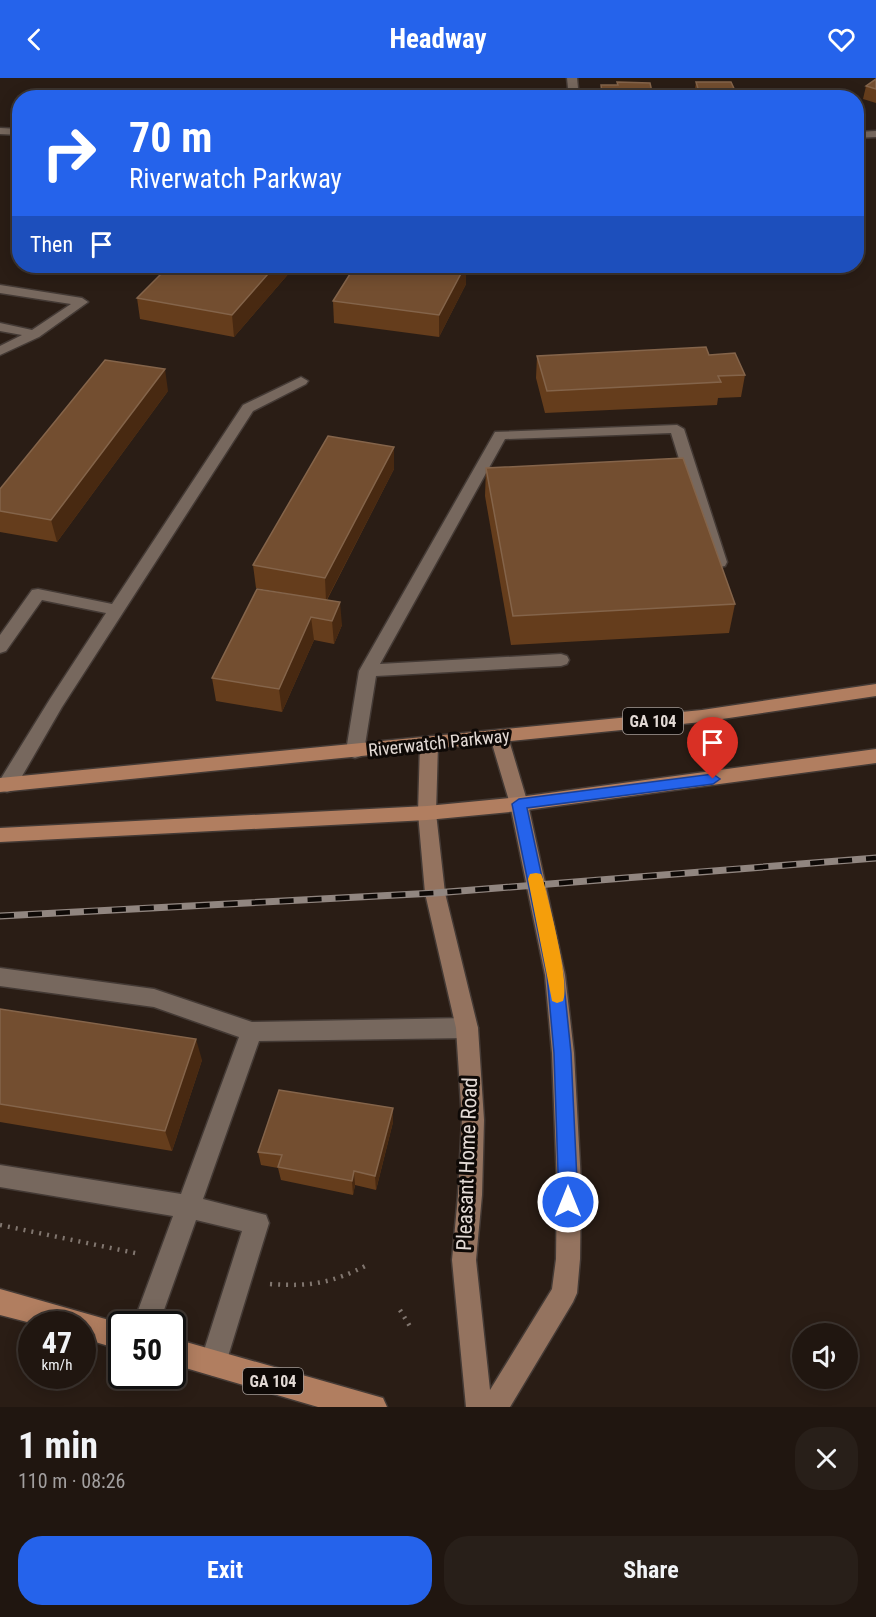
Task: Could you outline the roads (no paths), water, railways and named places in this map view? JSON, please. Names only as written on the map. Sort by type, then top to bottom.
[{"type":"main road","name":"Riverwatch Parkway","points":[[4,785],[702,716],[876,690]]},
{"type":"main road","points":[[495,1407],[564,1293],[568,1259],[569,1183],[563,1053],[555,975],[519,804],[500,737]]},
{"type":"main road","name":"Pleasant Home Road","points":[[429,744],[427,813],[438,909],[467,1028],[473,1120],[470,1195],[464,1260],[479,1407]]},
{"type":"main road","points":[[0,835],[427,813],[519,804],[876,756]]},
{"type":"main road","points":[[0,1302],[32,1311]]},
{"type":"main road","name":"GA 104","points":[[186,1355],[336,1399],[374,1407]]},
{"type":"street","points":[[0,289],[82,302],[34,334],[0,351]]},
{"type":"street","points":[[0,327],[34,334]]},
{"type":"street","points":[[4,785],[249,408],[301,381]]},
{"type":"street","points":[[355,751],[368,671],[500,435],[677,429],[722,572]]},
{"type":"street","points":[[0,647],[39,594],[116,610]]},
{"type":"street","points":[[368,671],[561,660]]},
{"type":"street","points":[[0,977],[154,998],[252,1032],[467,1028]]},
{"type":"street","points":[[151,1311],[252,1032]]},
{"type":"street","points":[[2,1182],[190,1207],[257,1223],[213,1363]]},
{"type":"railway","points":[[0,916],[435,893],[876,858]]}]
